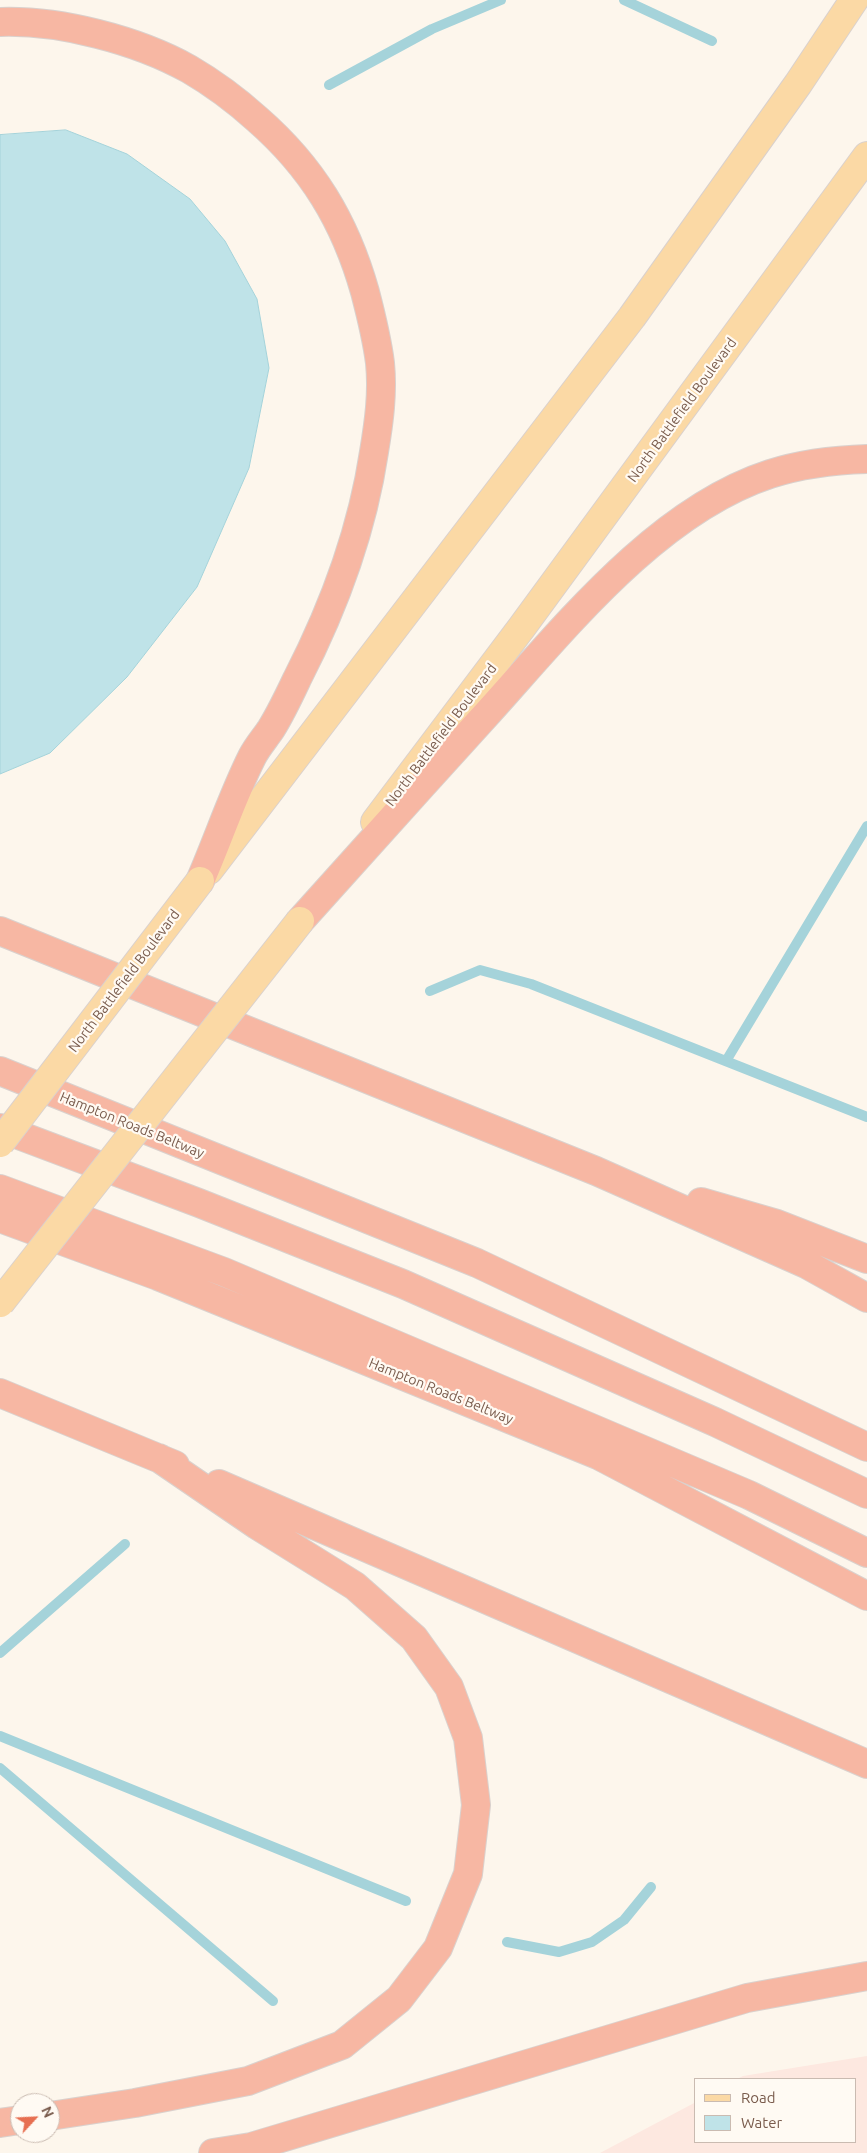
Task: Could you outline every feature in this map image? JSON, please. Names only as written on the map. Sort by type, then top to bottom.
[{"type":"highway","points":[[0,22],[56,26],[99,35],[141,48],[188,69],[236,100],[270,130],[306,171],[334,212],[356,261],[370,311],[380,362],[380,412],[362,513],[344,574],[322,629],[272,727],[253,755],[200,881]]},
{"type":"highway","points":[[300,921],[607,583],[652,544],[688,515],[730,491],[769,474],[807,465],[867,460]]},
{"type":"highway","points":[[0,931],[596,1171],[806,1264],[867,1298]]},
{"type":"highway","name":"Hampton Roads Beltway","points":[[0,1071],[477,1263],[867,1447]]},
{"type":"highway","points":[[0,1128],[199,1203],[404,1284],[715,1422],[867,1494]]},
{"type":"highway","points":[[596,1171],[777,1224],[867,1259]]},
{"type":"highway","points":[[0,1189],[224,1272],[749,1495],[867,1553]]},
{"type":"highway","name":"Hampton Roads Beltway","points":[[0,1218],[158,1276],[598,1455],[867,1596]]},
{"type":"highway","points":[[0,1393],[159,1458],[867,1764]]},
{"type":"highway","points":[[60,2115],[135,2104],[248,2081],[342,2045],[399,1999],[438,1948],[468,1874],[476,1805],[468,1738],[449,1687],[414,1638],[355,1586],[257,1525],[159,1458]]},
{"type":"highway","points":[[213,2153],[252,2147],[747,1998],[867,1976]]},
{"type":"main road","name":"North Battlefield Boulevard","points":[[0,1143],[632,318],[798,84],[854,0]]},
{"type":"main road","name":"North Battlefield Boulevard","points":[[0,1303],[300,921],[528,619],[867,156]]},
{"type":"shaded area","points":[[867,2056],[867,2153],[600,2153],[694,2103],[694,2143],[857,2143],[857,2078],[739,2078]]},
{"type":"water","points":[[66,130],[127,154],[190,199],[225,241],[257,299],[269,368],[249,468],[197,587],[127,677],[50,753],[0,774],[0,135]]},
{"type":"waterway","points":[[329,85],[432,29],[501,0]]},
{"type":"waterway","points":[[624,0],[712,41]]},
{"type":"waterway","points":[[726,1061],[867,826]]},
{"type":"waterway","points":[[430,991],[480,970],[531,984],[867,1117]]},
{"type":"waterway","points":[[0,1653],[125,1544]]},
{"type":"waterway","points":[[0,1736],[406,1901]]},
{"type":"waterway","points":[[0,1768],[273,2001]]},
{"type":"waterway","points":[[507,1942],[559,1952],[592,1942],[624,1920],[651,1887]]}]
